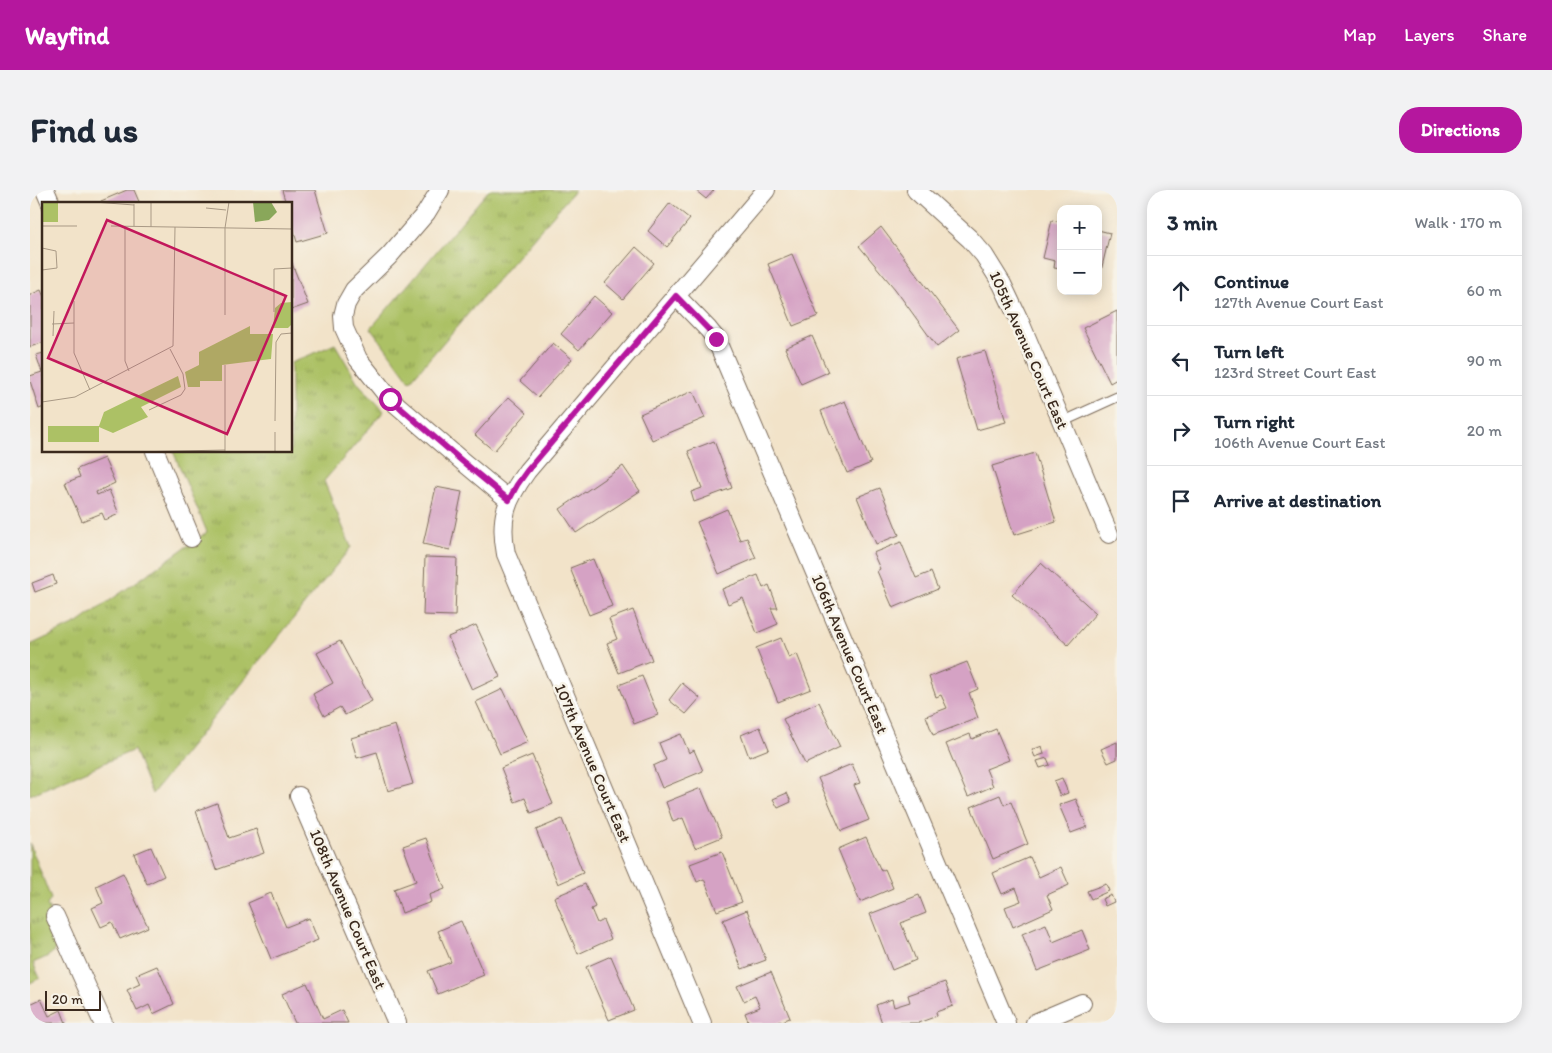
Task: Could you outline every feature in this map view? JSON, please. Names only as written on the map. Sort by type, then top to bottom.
[{"type":"street","points":[[46,190],[50,202]]},
{"type":"street","points":[[440,190],[426,213],[389,256],[354,290],[346,304],[343,316],[344,328],[358,359],[390,399],[509,500]]},
{"type":"street","name":"107th Avenue Court East","points":[[702,1023],[506,554],[502,535],[502,523],[509,500],[527,471],[766,190]]},
{"type":"street","name":"105th Avenue Court East","points":[[916,190],[960,228],[993,268],[1010,300],[1109,534]]},
{"type":"street","name":"106th Avenue Court East","points":[[676,296],[716,339],[1006,1023]]},
{"type":"street","points":[[155,452],[191,538]]},
{"type":"street","name":"108th Avenue Court East","points":[[299,796],[397,1023]]},
{"type":"street","points":[[55,916],[103,1023]]},
{"type":"street","points":[[1035,1023],[1082,1004]]},
{"type":"lane","points":[[1062,422],[1117,397]]},
{"type":"green space","points":[[489,190],[575,190],[410,381],[371,328]]},
{"type":"green space","points":[[335,344],[358,383],[384,411],[324,481],[351,547],[152,794],[134,750],[30,795],[30,645],[78,623],[207,532],[173,452],[292,452],[292,363]]},
{"type":"green space","points":[[30,844],[51,899],[47,905],[57,930],[57,943],[51,954],[33,963],[40,978],[30,983]]},
{"type":"building","points":[[127,190],[134,190],[139,202],[102,202]]},
{"type":"building","points":[[282,190],[315,190],[328,233],[297,242],[292,225],[292,202],[285,202]]},
{"type":"building","points":[[695,190],[714,190],[706,199]]},
{"type":"building","points":[[670,203],[690,219],[667,247],[648,231]]},
{"type":"building","points":[[1052,220],[1057,221],[1057,268],[1054,268],[1055,261],[1043,258]]},
{"type":"building","points":[[881,227],[959,330],[937,347],[895,289],[859,246]]},
{"type":"building","points":[[1102,231],[1110,233],[1102,267]]},
{"type":"building","points":[[636,247],[654,263],[623,299],[605,283]]},
{"type":"building","points":[[792,254],[818,316],[793,326],[768,264]]},
{"type":"building","points":[[292,264],[308,304],[292,310]]},
{"type":"building","points":[[41,290],[42,292],[42,343],[30,347],[30,295]]},
{"type":"building","points":[[594,296],[612,312],[579,350],[561,334]]},
{"type":"building","points":[[1117,311],[1117,379],[1110,383],[1083,328]]},
{"type":"building","points":[[812,336],[828,372],[801,384],[785,348]]},
{"type":"building","points":[[553,343],[572,359],[538,397],[520,381]]},
{"type":"building","points":[[985,351],[1006,422],[977,430],[956,359]]},
{"type":"building","points":[[42,354],[42,372],[36,355]]},
{"type":"building","points":[[42,372],[42,408],[39,409],[30,381],[30,376]]},
{"type":"building","points":[[693,391],[705,418],[652,440],[640,414]]},
{"type":"building","points":[[509,397],[527,413],[494,451],[475,435]]},
{"type":"building","points":[[845,401],[871,463],[847,473],[821,411]]},
{"type":"building","points":[[714,441],[732,488],[694,502],[691,492],[702,488],[688,451]]},
{"type":"building","points":[[1035,453],[1056,522],[1014,535],[992,466]]},
{"type":"building","points":[[104,458],[115,483],[96,492],[97,495],[109,490],[119,514],[105,520],[102,513],[82,521],[65,483],[80,477],[77,469]]},
{"type":"building","points":[[623,466],[640,491],[576,533],[560,509]]},
{"type":"building","points":[[436,487],[462,492],[450,550],[423,544]]},
{"type":"building","points":[[880,488],[899,535],[876,544],[857,497]]},
{"type":"building","points":[[727,509],[740,540],[747,538],[756,558],[719,574],[697,522]]},
{"type":"building","points":[[901,542],[916,578],[931,572],[938,589],[893,608],[877,571],[880,569],[873,553]]},
{"type":"building","points":[[425,557],[457,558],[455,616],[423,615]]},
{"type":"building","points":[[593,559],[612,606],[589,615],[570,568]]},
{"type":"building","points":[[1041,563],[1096,613],[1068,645],[1012,595]]},
{"type":"building","points":[[53,575],[56,584],[35,592],[32,583]]},
{"type":"building","points":[[758,575],[763,588],[769,585],[778,608],[771,608],[778,624],[757,633],[743,598],[728,604],[722,589]]},
{"type":"building","points":[[633,610],[652,660],[619,673],[607,643],[617,639],[609,619]]},
{"type":"building","points":[[476,625],[500,677],[472,690],[448,637]]},
{"type":"building","points":[[781,638],[789,658],[797,654],[811,689],[778,702],[756,648]]},
{"type":"building","points":[[340,641],[372,701],[345,715],[340,707],[324,716],[313,694],[333,683],[317,653]]},
{"type":"building","points":[[967,662],[978,689],[969,693],[978,718],[933,735],[926,716],[947,708],[941,695],[936,697],[929,677]]},
{"type":"building","points":[[642,676],[658,715],[634,724],[619,685]]},
{"type":"building","points":[[682,683],[700,698],[686,714],[669,700]]},
{"type":"building","points":[[503,689],[528,742],[500,754],[476,702]]},
{"type":"building","points":[[819,702],[840,747],[805,764],[783,719]]},
{"type":"building","points":[[395,725],[413,784],[388,791],[377,752],[357,758],[351,738]]},
{"type":"building","points":[[760,727],[769,749],[749,757],[741,735]]},
{"type":"building","points":[[996,729],[1009,760],[986,769],[993,786],[968,797],[946,744],[970,734],[972,739]]},
{"type":"building","points":[[681,734],[689,753],[694,750],[703,771],[662,788],[653,766],[666,760],[659,743]]},
{"type":"building","points":[[1117,742],[1117,759],[1108,763],[1101,749]]},
{"type":"building","points":[[1042,746],[1044,754],[1035,757],[1032,750]]},
{"type":"building","points":[[532,755],[553,804],[531,813],[525,798],[515,802],[501,768]]},
{"type":"building","points":[[1047,758],[1050,765],[1040,768],[1037,761]]},
{"type":"building","points":[[852,764],[860,783],[854,785],[869,820],[841,831],[818,778]]},
{"type":"building","points":[[1062,778],[1068,793],[1060,796],[1054,781]]},
{"type":"building","points":[[701,788],[722,837],[695,848],[683,818],[673,822],[666,802]]},
{"type":"building","points":[[787,793],[791,802],[778,808],[773,799]]},
{"type":"building","points":[[1000,795],[1004,805],[1011,802],[1028,844],[993,859],[971,807]]},
{"type":"building","points":[[1076,799],[1087,827],[1071,833],[1059,805]]},
{"type":"building","points":[[217,803],[229,838],[256,829],[264,853],[216,870],[196,811]]},
{"type":"building","points":[[562,819],[583,873],[558,884],[536,830]]},
{"type":"building","points":[[866,837],[881,871],[885,869],[893,888],[860,902],[838,849]]},
{"type":"building","points":[[426,838],[445,889],[429,895],[431,902],[402,913],[394,889],[416,881],[403,846]]},
{"type":"building","points":[[151,847],[164,876],[147,884],[134,854]]},
{"type":"building","points":[[722,852],[742,902],[717,911],[704,879],[697,882],[690,864]]},
{"type":"building","points":[[1030,857],[1039,877],[1061,867],[1069,885],[1047,895],[1053,909],[1013,927],[1005,907],[1021,901],[1016,888],[1002,894],[993,873]]},
{"type":"building","points":[[123,873],[148,927],[120,939],[112,922],[101,927],[92,908],[103,903],[96,886]]},
{"type":"building","points":[[585,884],[595,907],[591,909],[597,923],[603,920],[611,939],[578,954],[554,897]]},
{"type":"building","points":[[1106,884],[1109,891],[1091,899],[1087,891]]},
{"type":"building","points":[[271,893],[286,927],[309,918],[318,940],[271,959],[248,903]]},
{"type":"building","points":[[919,895],[926,913],[901,923],[916,960],[892,970],[870,914]]},
{"type":"building","points":[[1111,895],[1114,902],[1105,906],[1102,899]]},
{"type":"building","points":[[747,910],[766,960],[742,969],[723,920]]},
{"type":"building","points":[[461,921],[484,975],[438,994],[428,971],[451,962],[438,931]]},
{"type":"building","points":[[1046,924],[1053,942],[1082,930],[1090,950],[1037,971],[1022,934]]},
{"type":"building","points":[[611,956],[634,1010],[609,1020],[586,967]]},
{"type":"building","points":[[157,966],[174,1004],[153,1014],[149,1005],[137,1011],[127,990],[140,984],[136,975]]},
{"type":"building","points":[[771,972],[790,1018],[776,1023],[749,1023],[745,1013],[760,1007],[755,996],[744,1001],[737,986]]},
{"type":"building","points":[[945,982],[953,1006],[936,1012],[937,1016],[918,1023],[882,1023],[876,1005],[892,999],[894,1007],[910,1002],[908,995]]},
{"type":"building","points":[[307,983],[323,1019],[342,1010],[348,1023],[295,1023],[282,994]]},
{"type":"building","points":[[41,999],[49,1016],[61,1010],[66,1023],[30,1023],[30,1004]]},
{"type":"route","points":[[390,399],[509,500],[527,471],[676,296],[716,339]]}]
